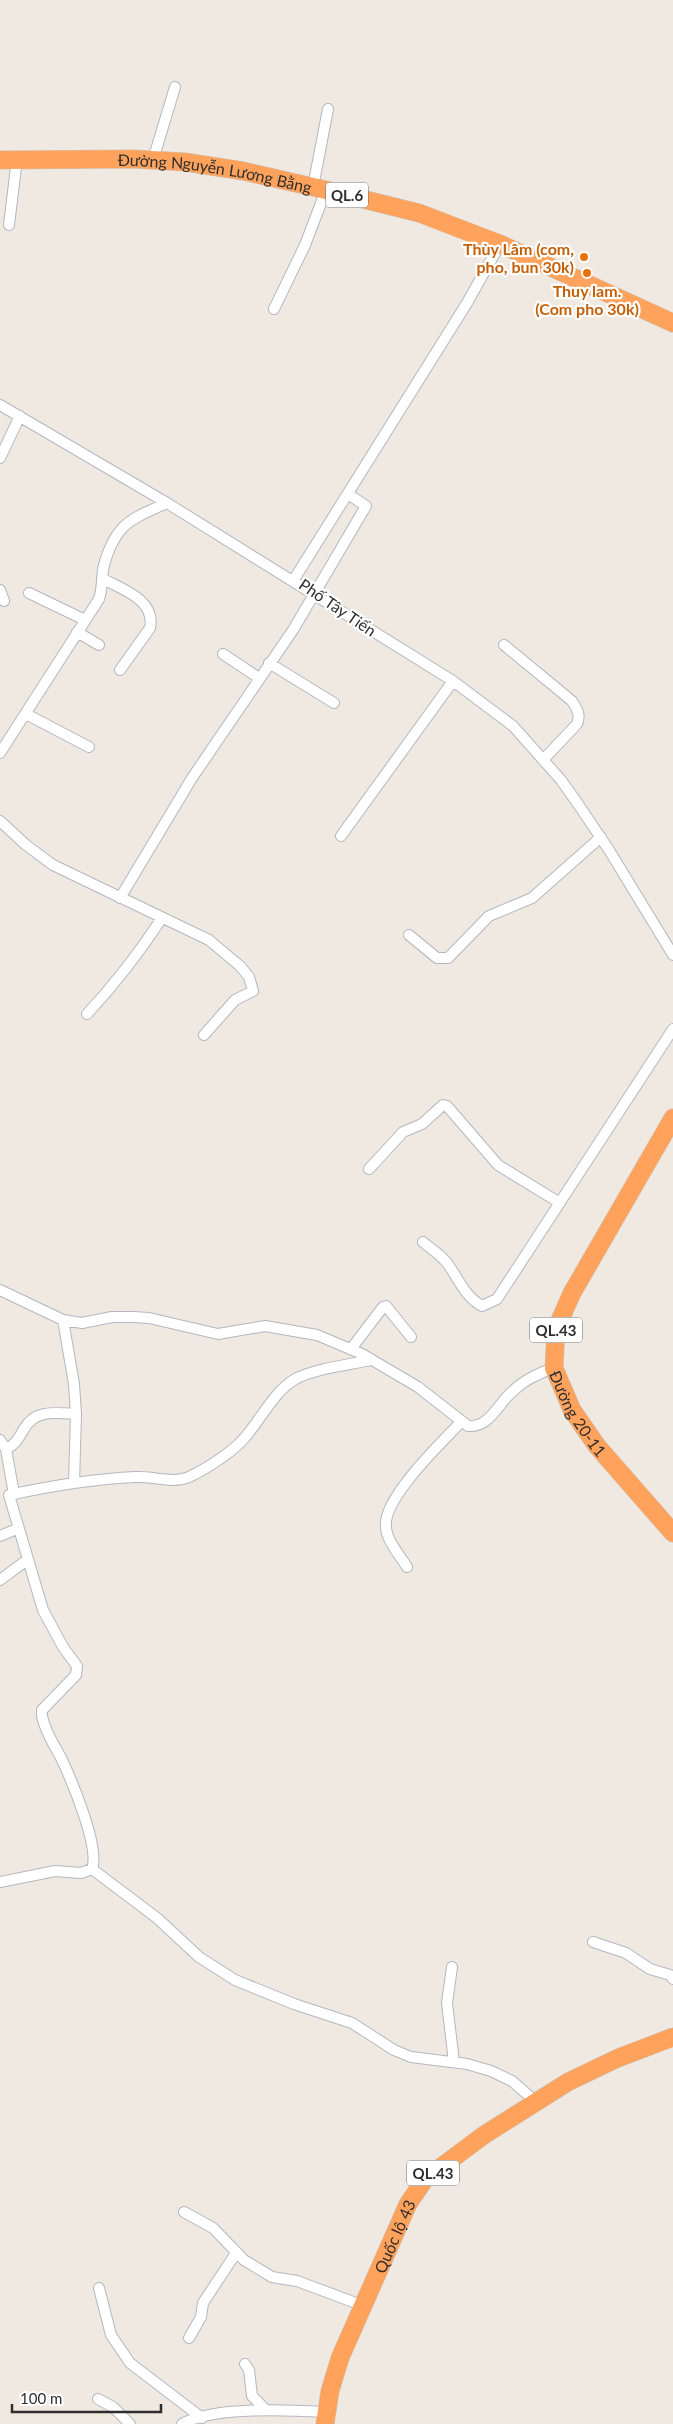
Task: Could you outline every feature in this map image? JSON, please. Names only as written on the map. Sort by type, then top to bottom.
[{"type":"highway","name":"Đường Nguyễn Lương Bằng","points":[[8,159],[185,162],[243,171],[419,213],[500,244],[673,323]]},
{"type":"highway","name":"Đường 20-11","points":[[673,1118],[572,1293],[556,1329],[554,1368],[572,1410],[597,1446],[673,1534]]},
{"type":"highway","name":"Quốc lộ 43","points":[[326,2418],[334,2375],[408,2204],[425,2179],[484,2136],[536,2102],[618,2058],[673,2036]]},
{"type":"street","points":[[153,160],[175,87]]},
{"type":"street","points":[[274,309],[305,245],[319,189],[328,109]]},
{"type":"street","points":[[8,159],[9,225]]},
{"type":"street","name":"Phố Tây Tiến","points":[[500,244],[467,303],[293,581],[453,681],[513,726],[561,780],[600,837],[673,955]]},
{"type":"street","points":[[0,405],[167,502],[293,581]]},
{"type":"street","points":[[0,458],[20,416]]},
{"type":"street","points":[[120,898],[192,778],[315,595],[366,506],[348,494]]},
{"type":"street","points":[[0,753],[99,599],[103,588],[104,564],[120,528],[133,518],[167,502]]},
{"type":"street","points":[[103,580],[139,599],[150,612],[152,620],[150,628],[120,670]]},
{"type":"street","points":[[0,590],[4,601]]},
{"type":"street","points":[[29,593],[84,620]]},
{"type":"street","points":[[77,632],[99,646]]},
{"type":"street","points":[[504,645],[572,702],[578,710],[580,718],[577,724],[543,760]]},
{"type":"street","points":[[223,654],[259,678]]},
{"type":"street","points":[[269,663],[334,703]]},
{"type":"street","points":[[341,836],[453,681]]},
{"type":"street","points":[[26,714],[89,747]]},
{"type":"street","points":[[0,821],[44,860],[209,940],[240,966],[251,983],[253,991],[235,1000],[204,1034]]},
{"type":"street","points":[[409,935],[437,958],[448,958],[489,916],[527,900],[540,892],[600,837]]},
{"type":"street","points":[[87,1014],[123,975],[162,918]]},
{"type":"street","points":[[423,1242],[444,1259],[461,1288],[475,1302],[482,1306],[490,1304],[497,1299],[673,1029]]},
{"type":"street","points":[[369,1169],[403,1132],[422,1124],[443,1105],[446,1106],[498,1166],[560,1203]]},
{"type":"street","points":[[0,1290],[63,1320],[82,1323],[112,1317],[142,1317],[218,1334],[265,1326],[318,1335],[371,1360],[418,1387],[468,1426],[477,1427],[486,1421],[512,1391],[539,1373],[554,1368]]},
{"type":"street","points":[[351,1350],[383,1307],[388,1308],[411,1337]]},
{"type":"street","points":[[63,1320],[73,1372],[76,1414],[74,1483]]},
{"type":"street","points":[[8,1495],[74,1483],[137,1476],[174,1480],[188,1477],[232,1450],[246,1437],[283,1389],[296,1379],[308,1374],[371,1360]]},
{"type":"street","points":[[76,1414],[47,1413],[35,1416],[25,1427],[17,1442],[3,1445],[8,1495],[27,1560],[47,1619],[78,1670],[76,1675],[42,1710],[42,1716],[63,1763],[90,1834],[94,1856],[92,1869]]},
{"type":"street","points":[[407,1566],[387,1532],[386,1522],[389,1513],[415,1472],[461,1422]]},
{"type":"street","points":[[0,1536],[17,1529]]},
{"type":"street","points":[[0,1580],[27,1560]]},
{"type":"street","points":[[0,1882],[55,1871],[81,1872],[92,1869]]},
{"type":"street","points":[[92,1869],[157,1918],[199,1957],[235,1980],[294,2004],[352,2023],[394,2050],[411,2057],[467,2064],[491,2071],[512,2081],[536,2102]]},
{"type":"street","points":[[594,1942],[626,1953],[650,1969],[670,1975],[673,1979]]},
{"type":"street","points":[[452,1967],[447,2003],[454,2062]]},
{"type":"street","points":[[184,2212],[213,2228],[236,2253],[251,2265],[272,2276],[297,2281],[364,2306]]},
{"type":"street","points":[[189,2338],[198,2324],[203,2303],[236,2253]]},
{"type":"street","points":[[99,2288],[111,2335],[130,2363],[202,2418]]},
{"type":"street","points":[[245,2364],[249,2370],[252,2396],[266,2410]]},
{"type":"street","points":[[98,2399],[113,2407],[130,2424]]},
{"type":"street","points":[[182,2424],[202,2418],[266,2410],[326,2418]]},
{"type":"place","name":"Thùy Lâm (com, pho, bun 30k)","points":[[584,257]]},
{"type":"place","name":"Thuy lam. (Com pho 30k)","points":[[587,273]]}]
